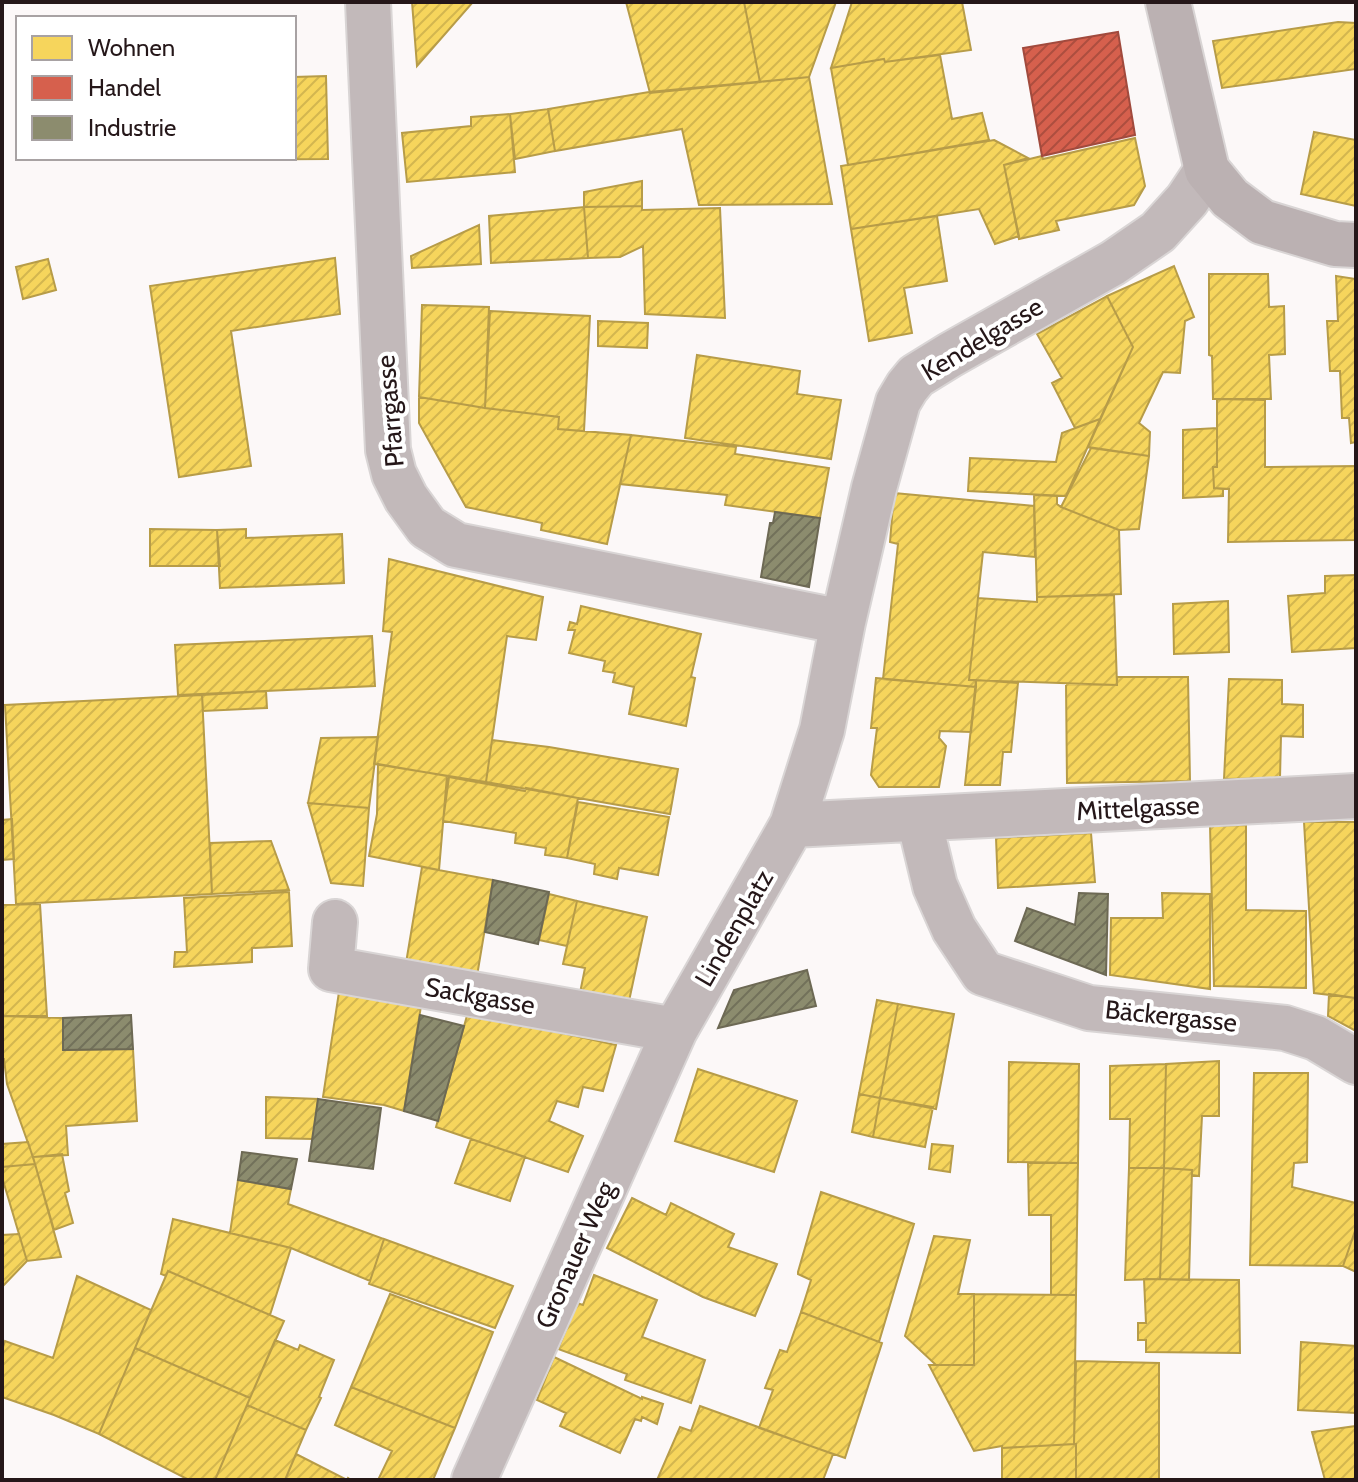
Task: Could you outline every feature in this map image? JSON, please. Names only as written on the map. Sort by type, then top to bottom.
[{"type":"main road","points":[[1168,2],[1207,170],[1230,198],[1262,222],[1335,244],[1356,245]]},
{"type":"street","name":"Pfarrgasse","points":[[368,2],[388,450],[394,474],[406,498],[427,527],[456,545],[843,622]]},
{"type":"street","name":"Kendelgasse","points":[[843,622],[874,488],[898,402],[907,387],[916,376],[950,355],[1113,263],[1158,232],[1187,200],[1207,170]]},
{"type":"street","name":"Lindenplatz","points":[[675,1030],[792,825],[822,730],[843,622]]},
{"type":"street","name":"Mittelgasse","points":[[919,819],[1356,796]]},
{"type":"street","points":[[792,825],[919,819]]},
{"type":"street","name":"Bäckergasse","points":[[919,819],[935,886],[954,929],[983,973],[1089,1008],[1285,1028],[1316,1038],[1356,1062]]},
{"type":"street","name":"Sackgasse","points":[[335,922],[331,969],[675,1030]]},
{"type":"street","name":"Gronauer Weg","points":[[474,1480],[675,1030]]},
{"type":"building: Wohnen","points":[[412,2],[473,2],[417,66]]},
{"type":"building: Wohnen","points":[[626,2],[744,2],[760,82],[650,93]]},
{"type":"building: Wohnen","points":[[744,2],[836,2],[809,77],[760,82]]},
{"type":"building: Wohnen","points":[[852,2],[962,2],[971,50],[831,68]]},
{"type":"building: Wohnen","points":[[1338,22],[1356,23],[1356,69],[1222,88],[1213,41]]},
{"type":"building: Wohnen","points":[[940,55],[952,119],[982,113],[989,140],[848,165],[831,68],[884,59],[885,62]]},
{"type":"building: Wohnen","points":[[326,76],[328,159],[296,159],[296,77]]},
{"type":"building: Wohnen","points":[[809,77],[832,204],[699,205],[682,129],[555,151],[548,109],[649,92]]},
{"type":"building: Wohnen","points":[[548,109],[555,151],[515,159],[510,114]]},
{"type":"building: Wohnen","points":[[510,114],[515,172],[407,182],[402,133],[471,126],[471,117]]},
{"type":"building: Wohnen","points":[[1314,132],[1356,140],[1356,206],[1301,194]]},
{"type":"building: Wohnen","points":[[1135,138],[1145,186],[1134,205],[1056,221],[1059,230],[1019,239],[1004,165]]},
{"type":"building: Wohnen","points":[[994,140],[1028,158],[1004,165],[1019,236],[995,244],[979,209],[851,229],[841,166]]},
{"type":"building: Wohnen","points":[[642,181],[642,206],[584,207],[584,192]]},
{"type":"building: Wohnen","points":[[642,206],[642,210],[720,208],[725,318],[645,314],[643,246],[620,257],[588,258],[584,207]]},
{"type":"building: Wohnen","points":[[584,207],[588,258],[491,263],[489,216]]},
{"type":"building: Wohnen","points":[[937,216],[947,281],[904,288],[912,333],[869,341],[851,229]]},
{"type":"building: Wohnen","points":[[479,225],[481,264],[412,268],[411,256]]},
{"type":"building: Wohnen","points":[[335,258],[340,314],[231,331],[251,466],[179,477],[150,286]]},
{"type":"building: Wohnen","points":[[48,259],[56,290],[23,299],[16,267]]},
{"type":"building: Wohnen","points":[[1174,266],[1194,317],[1185,321],[1180,373],[1163,372],[1139,423],[1150,432],[1149,456],[1088,447],[1133,347],[1107,296]]},
{"type":"building: Wohnen","points":[[1209,274],[1268,274],[1269,307],[1284,306],[1285,354],[1269,355],[1271,399],[1213,399],[1212,356],[1209,355]]},
{"type":"building: Wohnen","points":[[1336,276],[1356,279],[1356,442],[1351,443],[1349,418],[1342,418],[1340,371],[1330,371],[1327,321],[1338,321]]},
{"type":"building: Wohnen","points":[[1107,296],[1133,347],[1100,419],[1075,428],[1052,383],[1062,378],[1037,334]]},
{"type":"building: Wohnen","points":[[422,305],[489,307],[485,408],[419,397]]},
{"type":"building: Wohnen","points":[[490,311],[590,316],[584,431],[558,429],[559,417],[485,408]]},
{"type":"building: Wohnen","points":[[598,321],[648,323],[647,348],[598,346]]},
{"type":"building: Wohnen","points":[[697,355],[800,371],[797,394],[841,400],[831,459],[685,438]]},
{"type":"building: Wohnen","points":[[419,397],[559,417],[558,429],[631,435],[607,544],[541,530],[542,523],[466,507],[419,423]]},
{"type":"building: Wohnen","points":[[1217,399],[1265,400],[1265,467],[1356,466],[1356,540],[1228,542],[1229,489],[1214,488]]},
{"type":"building: Wohnen","points":[[1100,419],[1066,496],[968,491],[970,458],[1056,462],[1062,433]]},
{"type":"building: Wohnen","points":[[1217,428],[1214,488],[1223,489],[1223,496],[1183,498],[1183,430]]},
{"type":"building: Wohnen","points":[[631,435],[736,447],[735,454],[829,468],[820,518],[725,505],[727,495],[620,484]]},
{"type":"building: Wohnen","points":[[1091,448],[1149,456],[1139,529],[1119,530],[1061,507]]},
{"type":"building: Wohnen","points":[[894,493],[1034,506],[1035,557],[983,552],[969,680],[976,680],[976,687],[883,679],[898,544],[890,542]]},
{"type":"building: Wohnen","points":[[1034,495],[1057,496],[1057,504],[1061,507],[1119,530],[1121,594],[1037,597]]},
{"type":"building: Wohnen","points":[[150,529],[217,530],[220,566],[150,566]]},
{"type":"building: Wohnen","points":[[246,529],[246,538],[342,534],[344,583],[220,588],[217,530]]},
{"type":"building: Wohnen","points":[[389,559],[543,597],[536,640],[507,636],[486,782],[374,764],[392,632],[383,631]]},
{"type":"building: Wohnen","points":[[1356,575],[1356,648],[1292,652],[1288,596],[1325,593],[1325,576]]},
{"type":"building: Wohnen","points":[[1114,595],[1117,685],[969,680],[978,598],[1037,602],[1037,597]]},
{"type":"building: Wohnen","points":[[1228,601],[1229,652],[1174,654],[1173,604]]},
{"type":"building: Wohnen","points":[[581,606],[701,634],[691,677],[695,678],[686,726],[629,714],[634,687],[613,682],[615,673],[603,671],[605,661],[569,653],[575,630],[568,630],[570,622],[577,624]]},
{"type":"building: Wohnen","points":[[372,636],[375,686],[178,695],[175,645]]},
{"type":"building: Wohnen","points":[[1117,677],[1188,677],[1190,781],[1067,783],[1066,684],[1117,685]]},
{"type":"building: Wohnen","points":[[876,678],[976,687],[971,732],[940,731],[939,738],[946,746],[939,787],[879,787],[871,775],[877,728],[871,728]]},
{"type":"building: Wohnen","points":[[1229,679],[1282,680],[1282,704],[1303,705],[1303,737],[1281,736],[1280,778],[1224,779]]},
{"type":"building: Wohnen","points":[[976,680],[1018,683],[1011,752],[1003,752],[1000,785],[965,785]]},
{"type":"building: Wohnen","points":[[266,691],[267,708],[203,711],[202,695]]},
{"type":"building: Wohnen","points":[[202,695],[212,894],[16,904],[5,705]]},
{"type":"building: Wohnen","points":[[378,737],[369,808],[308,803],[321,738]]},
{"type":"building: Wohnen","points":[[492,740],[678,769],[670,814],[486,782]]},
{"type":"building: Wohnen","points":[[378,764],[447,776],[439,870],[369,856],[377,814]]},
{"type":"building: Wohnen","points":[[449,777],[578,798],[567,858],[545,855],[546,848],[515,843],[516,833],[443,821]]},
{"type":"building: Wohnen","points":[[578,802],[669,817],[658,875],[619,868],[617,879],[594,874],[595,864],[567,858]]},
{"type":"building: Wohnen","points":[[308,803],[369,808],[363,886],[331,883]]},
{"type":"building: Wohnen","points":[[12,819],[14,859],[2,860],[2,820]]},
{"type":"building: Wohnen","points":[[1304,822],[1356,822],[1356,998],[1314,993]]},
{"type":"building: Wohnen","points":[[1246,825],[1246,910],[1306,911],[1306,988],[1214,986],[1210,826]]},
{"type":"building: Wohnen","points":[[1091,833],[1095,882],[998,888],[996,838]]},
{"type":"building: Wohnen","points":[[271,841],[289,890],[212,894],[210,843]]},
{"type":"building: Wohnen","points":[[422,867],[493,880],[477,976],[406,963]]},
{"type":"building: Wohnen","points":[[289,892],[292,946],[252,948],[252,962],[174,967],[175,952],[187,952],[184,898]]},
{"type":"building: Wohnen","points":[[1162,893],[1210,894],[1210,989],[1110,975],[1111,918],[1163,918]]},
{"type":"building: Wohnen","points":[[549,894],[577,901],[567,946],[539,940]]},
{"type":"building: Wohnen","points":[[577,901],[647,917],[629,1001],[580,993],[585,968],[563,964]]},
{"type":"building: Wohnen","points":[[40,904],[47,1016],[2,1016],[2,905]]},
{"type":"building: Wohnen","points":[[339,992],[421,1006],[404,1111],[384,1105],[323,1097]]},
{"type":"building: Wohnen","points":[[1329,994],[1356,998],[1356,1031],[1328,1016]]},
{"type":"building: Wohnen","points":[[877,1000],[898,1004],[880,1098],[859,1094]]},
{"type":"building: Wohnen","points":[[898,1004],[954,1014],[936,1109],[880,1098]]},
{"type":"building: Wohnen","points":[[468,1012],[616,1045],[603,1091],[583,1087],[578,1107],[557,1101],[549,1121],[583,1136],[568,1172],[436,1127]]},
{"type":"building: Wohnen","points":[[2,1016],[63,1018],[63,1050],[133,1049],[137,1121],[66,1126],[68,1155],[33,1157],[7,1084],[2,1059]]},
{"type":"building: Wohnen","points":[[1219,1061],[1219,1116],[1202,1116],[1199,1176],[1192,1175],[1192,1170],[1164,1168],[1166,1064]]},
{"type":"building: Wohnen","points":[[1009,1062],[1079,1064],[1078,1163],[1008,1162]]},
{"type":"building: Wohnen","points":[[1166,1064],[1164,1168],[1129,1168],[1130,1119],[1110,1119],[1110,1066]]},
{"type":"building: Wohnen","points":[[698,1069],[797,1101],[774,1172],[675,1141]]},
{"type":"building: Wohnen","points":[[1254,1073],[1308,1073],[1307,1162],[1294,1163],[1292,1187],[1356,1203],[1356,1228],[1343,1266],[1250,1265]]},
{"type":"building: Wohnen","points":[[859,1094],[880,1098],[873,1137],[852,1132]]},
{"type":"building: Wohnen","points":[[266,1097],[318,1099],[313,1139],[266,1138]]},
{"type":"building: Wohnen","points":[[880,1098],[933,1107],[925,1147],[873,1137]]},
{"type":"building: Wohnen","points":[[471,1139],[525,1157],[510,1201],[455,1183]]},
{"type":"building: Wohnen","points":[[28,1142],[35,1164],[2,1167],[2,1144]]},
{"type":"building: Wohnen","points":[[932,1144],[953,1146],[950,1172],[929,1169]]},
{"type":"building: Wohnen","points":[[62,1154],[69,1191],[65,1193],[73,1223],[54,1230],[33,1157]]},
{"type":"building: Wohnen","points":[[1028,1163],[1078,1163],[1076,1295],[1051,1295],[1051,1215],[1029,1215]]},
{"type":"building: Wohnen","points":[[35,1164],[61,1257],[27,1261],[2,1177],[2,1167]]},
{"type":"building: Wohnen","points":[[1129,1168],[1164,1168],[1160,1279],[1125,1280]]},
{"type":"building: Wohnen","points":[[1164,1168],[1192,1170],[1189,1280],[1160,1279]]},
{"type":"building: Wohnen","points":[[238,1180],[291,1189],[288,1204],[384,1239],[370,1281],[291,1248],[230,1233]]},
{"type":"building: Wohnen","points":[[821,1192],[914,1224],[879,1342],[801,1312],[811,1280],[798,1272]]},
{"type":"building: Wohnen","points":[[632,1198],[666,1215],[671,1203],[734,1234],[728,1247],[777,1264],[755,1316],[703,1297],[607,1248]]},
{"type":"building: Wohnen","points":[[173,1219],[291,1248],[270,1315],[168,1271],[166,1276],[161,1274]]},
{"type":"building: Wohnen","points":[[1356,1228],[1356,1272],[1343,1266]]},
{"type":"building: Wohnen","points":[[19,1234],[27,1261],[2,1287],[2,1235]]},
{"type":"building: Wohnen","points":[[934,1236],[970,1240],[958,1294],[974,1294],[974,1365],[936,1365],[905,1336]]},
{"type":"building: Wohnen","points":[[384,1239],[513,1286],[495,1328],[369,1284]]},
{"type":"building: Wohnen","points":[[168,1271],[284,1321],[250,1398],[135,1348]]},
{"type":"building: Wohnen","points":[[594,1275],[657,1300],[642,1337],[705,1360],[691,1403],[625,1380],[627,1374],[558,1349],[577,1303],[583,1305]]},
{"type":"building: Wohnen","points":[[77,1276],[151,1310],[99,1434],[2,1397],[2,1350],[5,1341],[53,1358]]},
{"type":"building: Wohnen","points":[[1144,1279],[1239,1280],[1240,1353],[1146,1352],[1146,1340],[1138,1340],[1138,1323],[1146,1323]]},
{"type":"building: Wohnen","points":[[390,1294],[493,1332],[455,1428],[351,1387]]},
{"type":"building: Wohnen","points":[[974,1294],[1076,1295],[1074,1444],[1002,1446],[974,1451],[929,1365],[974,1365]]},
{"type":"building: Wohnen","points":[[801,1312],[882,1343],[845,1458],[759,1428],[773,1390],[765,1388],[780,1350],[787,1352]]},
{"type":"building: Wohnen","points":[[275,1340],[298,1350],[300,1345],[334,1360],[306,1430],[247,1405]]},
{"type":"building: Wohnen","points":[[1301,1342],[1356,1346],[1356,1413],[1298,1410]]},
{"type":"building: Wohnen","points":[[135,1348],[250,1398],[215,1480],[189,1480],[99,1434]]},
{"type":"building: Wohnen","points":[[554,1357],[642,1399],[663,1404],[657,1424],[642,1417],[641,1421],[635,1419],[620,1453],[560,1426],[566,1413],[537,1400]]},
{"type":"building: Wohnen","points":[[1076,1361],[1159,1363],[1159,1480],[1076,1480]]},
{"type":"building: Wohnen","points":[[351,1387],[455,1428],[433,1480],[378,1480],[392,1451],[335,1425]]},
{"type":"building: Wohnen","points":[[247,1405],[306,1430],[285,1480],[215,1480]]},
{"type":"building: Wohnen","points":[[700,1406],[833,1454],[823,1480],[657,1480],[680,1427],[691,1431]]},
{"type":"building: Wohnen","points":[[1356,1426],[1356,1480],[1325,1480],[1312,1432]]},
{"type":"building: Wohnen","points":[[1076,1444],[1076,1480],[1002,1480],[1002,1448]]},
{"type":"building: Wohnen","points":[[296,1454],[347,1480],[285,1480]]},
{"type":"building: Handel","points":[[1118,32],[1135,135],[1042,156],[1023,48]]},
{"type":"building: Industrie","points":[[775,512],[820,518],[809,587],[761,577],[770,523],[773,523]]},
{"type":"building: Industrie","points":[[493,880],[549,892],[538,944],[485,932]]},
{"type":"building: Industrie","points":[[1079,893],[1108,894],[1106,975],[1015,941],[1027,908],[1075,925]]},
{"type":"building: Industrie","points":[[807,970],[816,1006],[718,1028],[734,990]]},
{"type":"building: Industrie","points":[[131,1015],[133,1049],[63,1050],[63,1018]]},
{"type":"building: Industrie","points":[[420,1015],[464,1026],[438,1121],[404,1111]]},
{"type":"building: Industrie","points":[[318,1099],[381,1108],[373,1169],[309,1161]]},
{"type":"building: Industrie","points":[[242,1152],[297,1159],[291,1189],[238,1180]]}]
